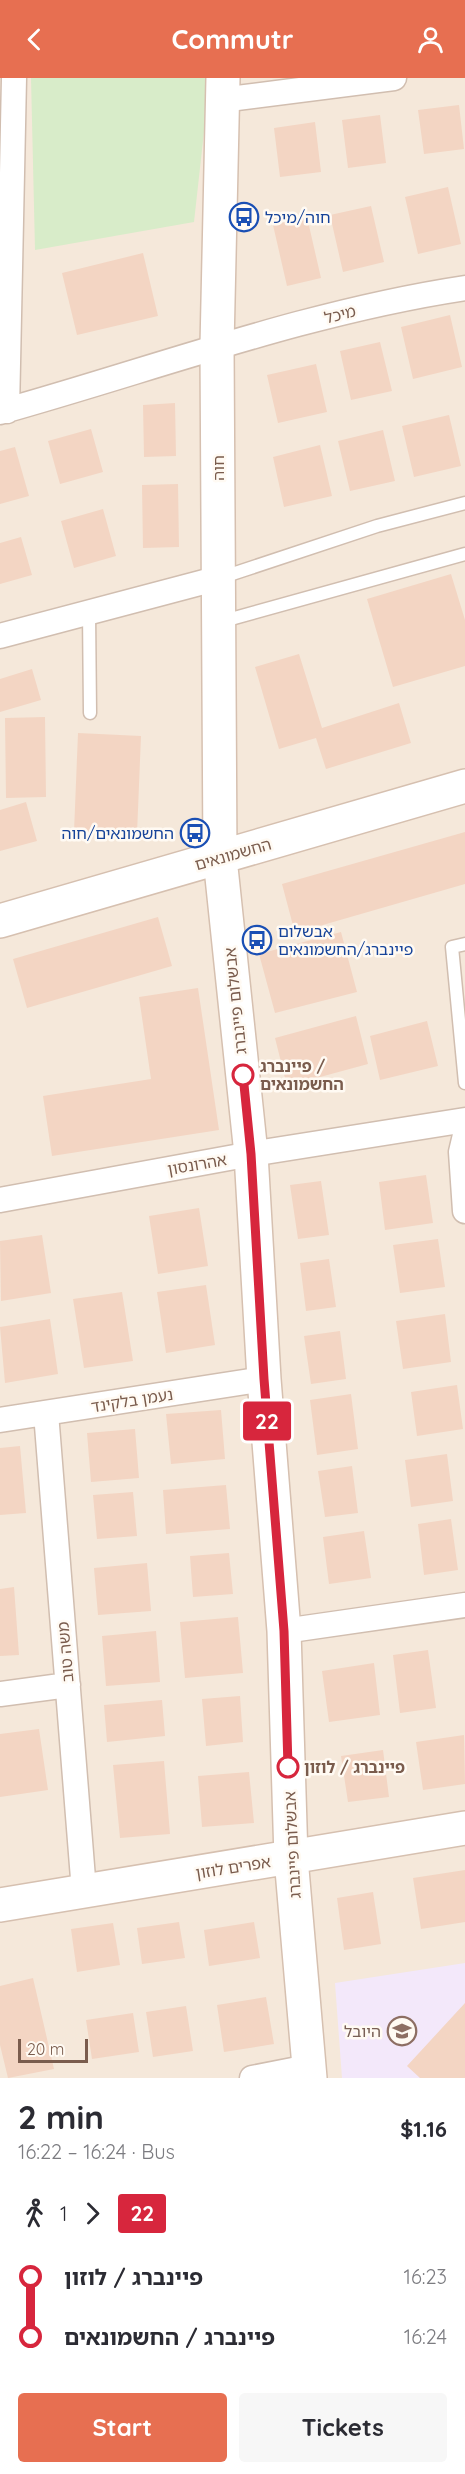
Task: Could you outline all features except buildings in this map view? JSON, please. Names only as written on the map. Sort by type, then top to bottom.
[{"type":"street","points":[[3,412],[6,116],[14,78]]},
{"type":"street","points":[[222,89],[394,78]]},
{"type":"street","name":"חוה","points":[[220,858],[217,346],[222,89]]},
{"type":"street","name":"מיכל","points":[[3,412],[217,346],[407,297],[465,288]]},
{"type":"street","points":[[0,636],[219,578]]},
{"type":"street","name":"החשמונאים","points":[[0,921],[465,786]]},
{"type":"street","name":"אבשלום פיינברג","points":[[220,858],[251,1154],[264,1379],[284,1631],[291,1858],[309,2073]]},
{"type":"street","name":"אהרונסון","points":[[0,1198],[251,1154],[465,1120]]},
{"type":"street","points":[[465,1135],[461,1152],[465,1211]]},
{"type":"street","name":"נעמן בלקינד","points":[[0,1420],[264,1379]]},
{"type":"street","name":"משה טוב","points":[[46,1413],[84,1891]]},
{"type":"street","points":[[284,1631],[465,1605]]},
{"type":"street","points":[[0,1694],[68,1685]]},
{"type":"street","name":"אפרים לוזון","points":[[0,1905],[465,1828]]},
{"type":"street","points":[[252,2078],[309,2073]]},
{"type":"lane","points":[[219,578],[377,526],[465,503]]},
{"type":"lane","points":[[219,622],[465,554]]},
{"type":"lane","points":[[89,612],[90,713]]},
{"type":"lane","points":[[465,944],[452,947],[465,1083]]},
{"type":"shaded area","points":[[0,78],[465,78],[465,2078],[0,2078]]},
{"type":"shaded area","name":"היובל","points":[[465,1963],[465,2078],[342,2078],[335,1983]]},
{"type":"green space","points":[[31,78],[210,78],[194,222],[35,250]]},
{"type":"bus line","name":"22","points":[[243,1075],[251,1154],[264,1379],[284,1631],[288,1767]]},
{"type":"place","name":"חוה/מיכל","points":[[244,217]]},
{"type":"place","name":"החשמונאים/חוה","points":[[195,833]]},
{"type":"place","name":"אבשלום פיינברג/החשמונאים","points":[[257,940]]},
{"type":"place","name":"פיינברג / החשמונאים","points":[[243,1075]]},
{"type":"place","name":"פיינברג / לוזון","points":[[288,1767]]},
{"type":"place","name":"היובל","points":[[402,2031]]}]
